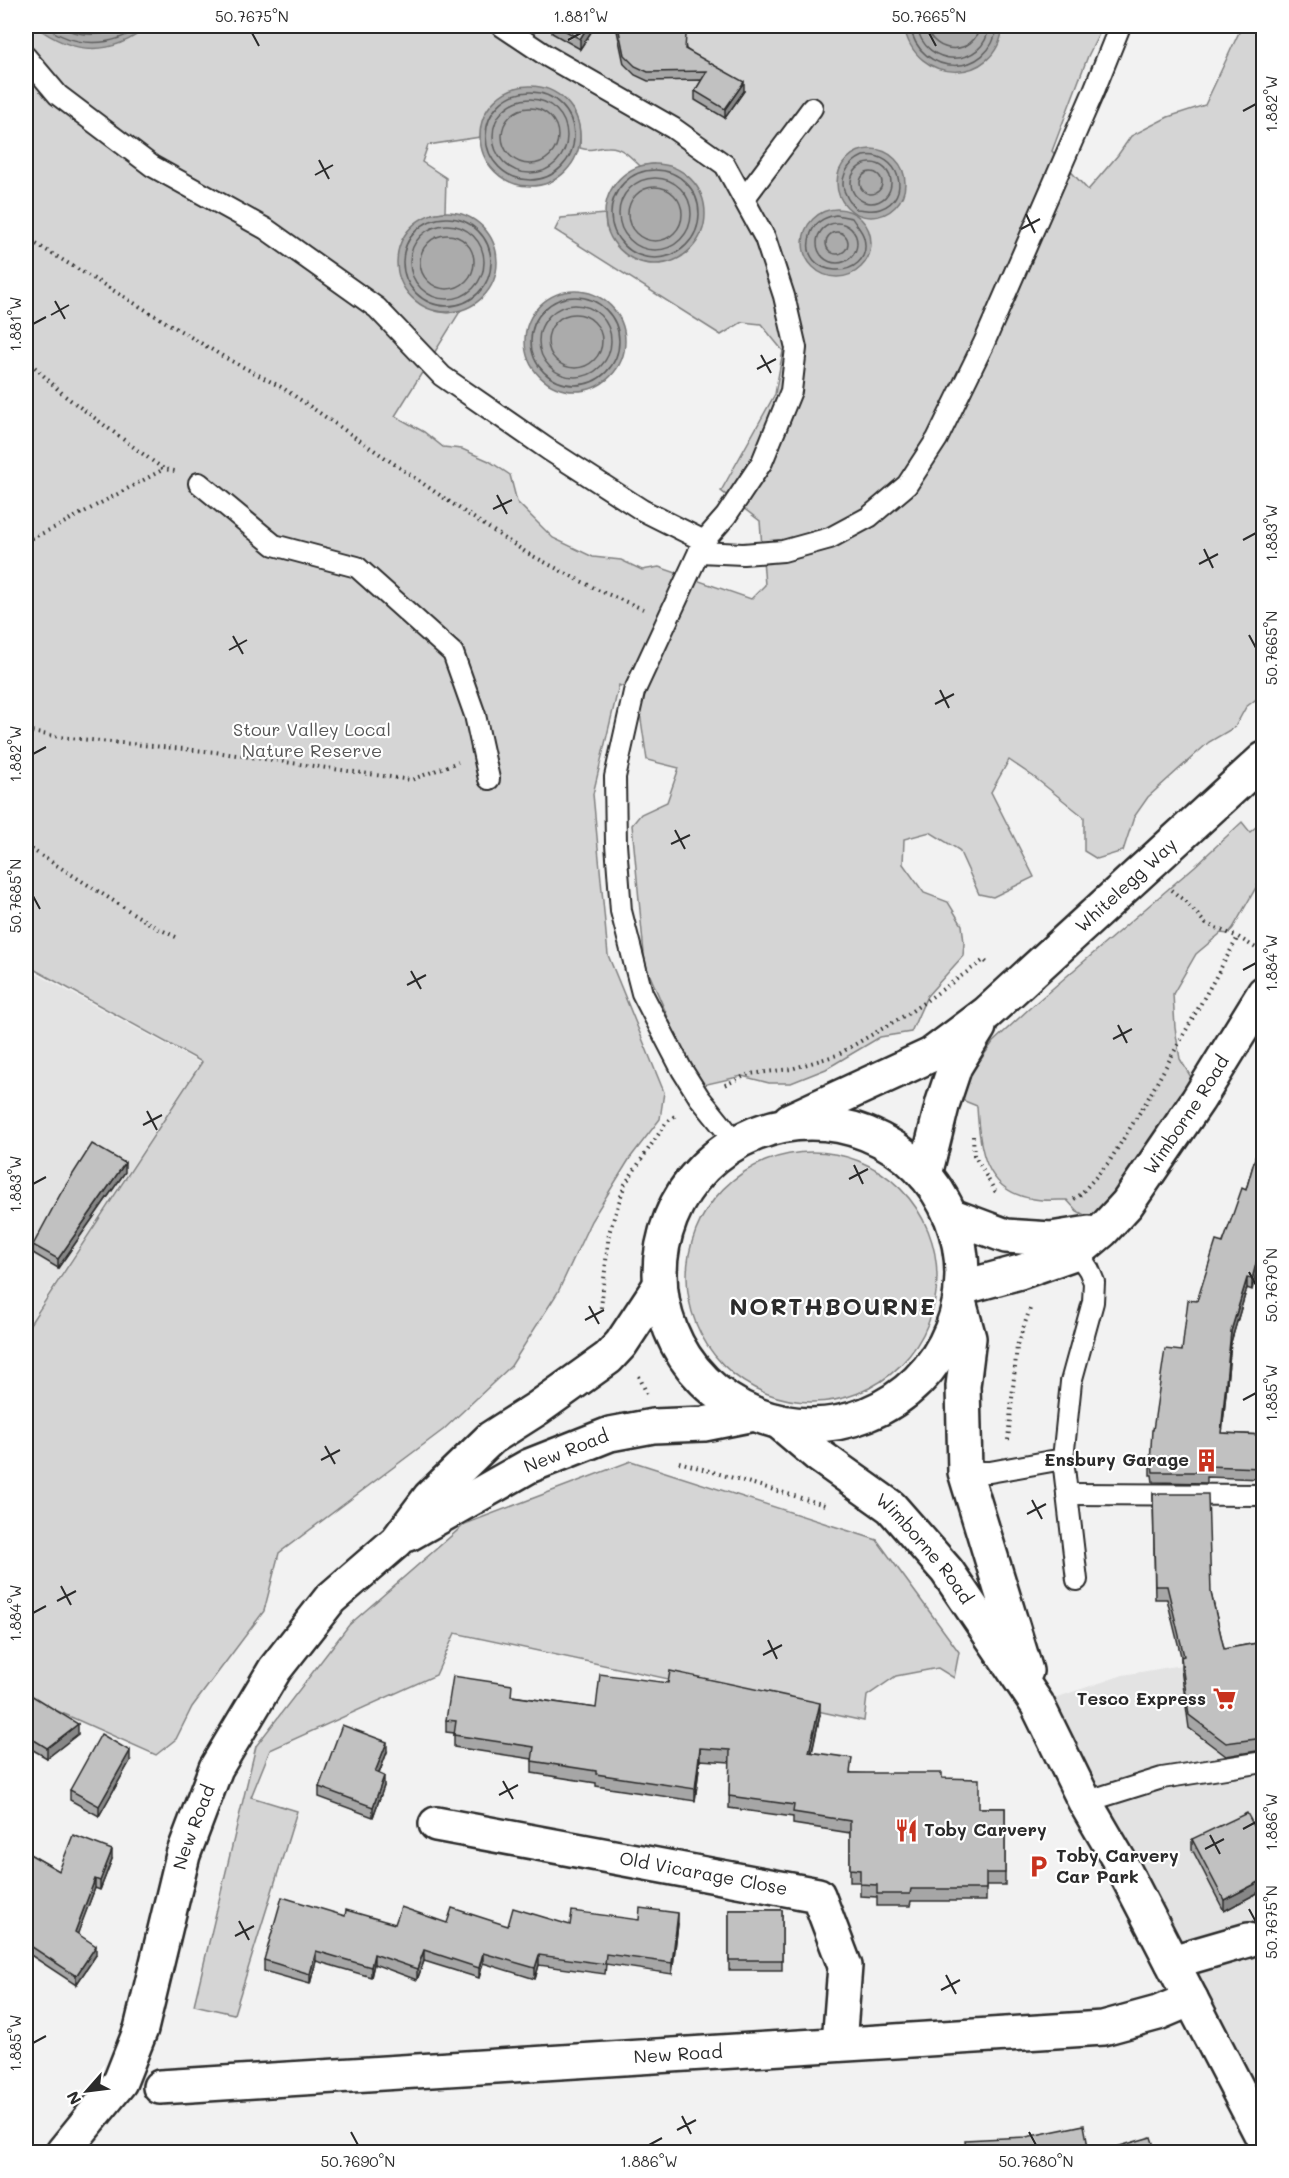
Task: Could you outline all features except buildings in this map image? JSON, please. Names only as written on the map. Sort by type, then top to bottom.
[{"type":"main road","name":"Whitelegg Way","points":[[775,1127],[931,1055],[987,1013],[1263,759]]},
{"type":"main road","name":"Wimborne Road","points":[[1037,1704],[964,1472],[963,1386],[969,1338],[960,1294],[1077,1252],[1102,1231],[1127,1204],[1198,1101],[1263,993]]},
{"type":"main road","name":"Whitelegg Way","points":[[925,1175],[943,1101],[955,1066],[987,1013]]},
{"type":"main road","points":[[816,1123],[856,1130],[894,1148],[925,1175],[950,1215],[958,1239],[961,1263],[960,1294],[950,1334],[932,1365],[909,1390],[880,1409],[847,1421],[813,1425],[766,1418],[717,1393],[688,1363],[669,1326],[660,1285],[663,1243],[677,1203],[702,1168],[736,1143],[775,1127],[816,1123]]},
{"type":"main road","points":[[950,1215],[1006,1236],[1051,1239],[1102,1231]]},
{"type":"main road","name":"New Road","points":[[397,1541],[430,1497],[491,1438],[608,1358],[621,1344],[660,1285]]},
{"type":"main road","name":"Wimborne Road","points":[[766,1418],[891,1508],[946,1570],[1037,1704],[1085,1802],[1120,1862],[1263,2140]]},
{"type":"main road","name":"New Road","points":[[63,2152],[120,2082],[137,2040],[183,1855],[216,1768],[274,1669],[330,1599],[397,1541],[529,1466],[610,1434],[653,1426],[766,1418]]},
{"type":"main road","name":"Old Vicarage Close","points":[[435,1824],[818,1894],[845,1966],[839,2044]]},
{"type":"main road","points":[[1172,1962],[1248,1940]]},
{"type":"main road","name":"New Road","points":[[160,2087],[1103,2028],[1158,2013],[1191,1999]]},
{"type":"lane","points":[[502,26],[556,61],[674,128],[725,165],[765,238],[784,296],[796,348],[791,391],[762,462],[726,516],[702,546],[634,692],[615,777],[616,844],[621,911],[642,993],[682,1070],[699,1097],[736,1143]]},
{"type":"lane","points":[[26,57],[58,95],[152,166],[266,229],[377,308],[441,376],[549,450],[702,546],[743,554],[783,551],[830,538],[869,517],[907,485],[937,439],[984,343],[1120,26]]},
{"type":"lane","points":[[744,199],[812,108]]},
{"type":"lane","points":[[199,483],[274,545],[357,567],[453,653],[475,715],[489,779]]},
{"type":"lane","points":[[1077,1252],[1089,1269],[1094,1282],[1093,1302],[1071,1382],[1063,1459],[1077,1580]]},
{"type":"lane","points":[[964,1472],[990,1472],[1063,1459]]},
{"type":"lane","points":[[1067,1494],[1263,1496]]},
{"type":"lane","points":[[1085,1802],[1162,1778],[1263,1762]]},
{"type":"path","points":[[26,238],[224,357],[283,388],[527,553],[598,590],[644,609]]},
{"type":"path","points":[[26,359],[65,396],[164,469],[26,541]]},
{"type":"path","points":[[26,732],[215,752],[411,780],[483,751]]},
{"type":"path","points":[[26,846],[155,927],[176,937]]},
{"type":"path","points":[[1166,886],[1185,901],[1206,924],[1238,938],[1263,953]]},
{"type":"path","points":[[1071,1200],[1080,1195],[1115,1152],[1145,1104],[1238,938]]},
{"type":"path","points":[[831,1507],[658,1456],[646,1388],[621,1344],[601,1315],[609,1233],[625,1184],[666,1123],[699,1097],[749,1074],[791,1069],[837,1055],[909,1012],[984,960],[990,966]]},
{"type":"path","points":[[972,1128],[974,1155],[995,1191],[1002,1196]]},
{"type":"path","points":[[1003,1470],[1017,1346],[1041,1277],[1042,1264]]},
{"type":"shaded area","points":[[26,968],[200,1063],[26,1327]]},
{"type":"shaded area","points":[[1263,1651],[1264,1808],[1260,1809],[1264,1820],[1263,2140],[1037,1704],[1123,1675]]},
{"type":"green space","name":"Stour Valley Local Nature Reserve","points":[[26,26],[1103,26],[1088,56],[1052,151],[1088,190],[1131,136],[1168,117],[1205,105],[1242,26],[1263,26],[1263,694],[1246,707],[1235,727],[1209,742],[1148,797],[1134,817],[1123,851],[1097,859],[1084,851],[1084,817],[1009,760],[991,792],[1034,877],[993,897],[979,894],[959,850],[930,832],[904,839],[903,864],[924,893],[948,902],[962,925],[964,943],[963,956],[927,996],[911,1032],[880,1037],[826,1069],[791,1083],[769,1083],[742,1076],[703,1085],[679,1043],[645,964],[632,825],[641,814],[667,802],[679,768],[647,760],[637,693],[619,685],[593,794],[608,955],[664,1092],[660,1119],[630,1158],[591,1221],[558,1292],[511,1366],[443,1430],[279,1553],[264,1611],[192,1707],[176,1739],[156,1755],[44,1705],[26,1694],[26,1330],[202,1062],[26,965]],"holes":[[[516,88],[573,109],[579,128],[580,148],[588,150],[613,147],[625,153],[640,166],[653,164],[606,227],[605,214],[561,218],[555,230],[721,335],[742,322],[761,324],[783,351],[775,394],[721,491],[760,521],[765,585],[751,599],[659,567],[642,570],[621,560],[593,557],[553,538],[517,502],[510,475],[489,461],[462,449],[443,447],[424,432],[395,416],[461,310],[448,313],[435,311],[432,214],[445,212],[446,178],[422,162],[428,145],[480,137],[484,120],[491,107],[502,96]]]},
{"type":"green space","points":[[1263,821],[1263,875],[1233,928],[1228,934],[1221,933],[1196,954],[1173,994],[1180,1059],[1194,1082],[1135,1165],[1117,1186],[1121,1204],[1113,1211],[1090,1218],[1077,1211],[1067,1200],[1034,1199],[1017,1195],[1004,1187],[995,1177],[983,1152],[977,1106],[962,1100],[970,1075],[993,1042],[1195,866],[1242,822],[1250,832]]},
{"type":"green space","points":[[800,1152],[824,1152],[860,1161],[882,1173],[901,1188],[916,1207],[928,1229],[935,1253],[937,1277],[935,1301],[928,1325],[916,1347],[901,1366],[882,1381],[860,1393],[824,1402],[800,1402],[764,1393],[742,1381],[723,1366],[708,1347],[696,1325],[687,1289],[687,1265],[696,1229],[708,1207],[723,1188],[742,1173],[764,1161]]},
{"type":"green space","points":[[631,1461],[877,1540],[959,1652],[954,1678],[938,1668],[896,1676],[867,1696],[864,1721],[455,1633],[436,1675],[270,1750],[251,1797],[297,1811],[234,2014],[194,2005],[256,1746],[349,1625],[465,1524]]},
{"type":"water","points":[[35,26],[149,26],[120,43],[92,48],[64,43]]},
{"type":"water","points":[[904,26],[1003,26],[997,46],[986,60],[972,69],[955,71],[938,68],[923,60],[911,46]]},
{"type":"water","points":[[530,86],[558,94],[572,108],[580,136],[572,164],[558,178],[530,186],[502,178],[488,164],[480,136],[488,108],[502,94]]},
{"type":"water","points":[[871,149],[884,152],[895,159],[902,170],[905,183],[902,196],[895,207],[884,214],[871,217],[858,214],[847,207],[840,196],[837,183],[840,170],[847,159],[858,152]]},
{"type":"water","points":[[655,164],[683,172],[697,186],[705,214],[697,242],[683,256],[655,264],[627,256],[613,242],[605,214],[613,186],[627,172]]},
{"type":"water","points":[[837,209],[850,212],[861,219],[868,230],[871,243],[868,256],[861,267],[850,274],[837,277],[824,274],[813,267],[806,256],[803,243],[806,230],[813,219],[824,212]]},
{"type":"water","points":[[447,212],[475,220],[489,234],[497,262],[489,290],[475,304],[447,312],[419,304],[405,290],[397,262],[405,234],[419,220]]},
{"type":"water","points":[[575,291],[603,299],[617,313],[625,341],[617,369],[603,383],[575,391],[547,383],[533,369],[525,341],[533,313],[547,299]]},
{"type":"place","name":"Ensbury Garage","points":[[1207,1460]]},
{"type":"place","name":"Tesco Express","points":[[1224,1699]]},
{"type":"place","name":"Toby Carvery","points":[[906,1830]]},
{"type":"place","name":"Toby Carvery Car Park","points":[[1038,1866]]},
{"type":"district","name":"NORTHBOURNE","points":[[833,1307]]}]
